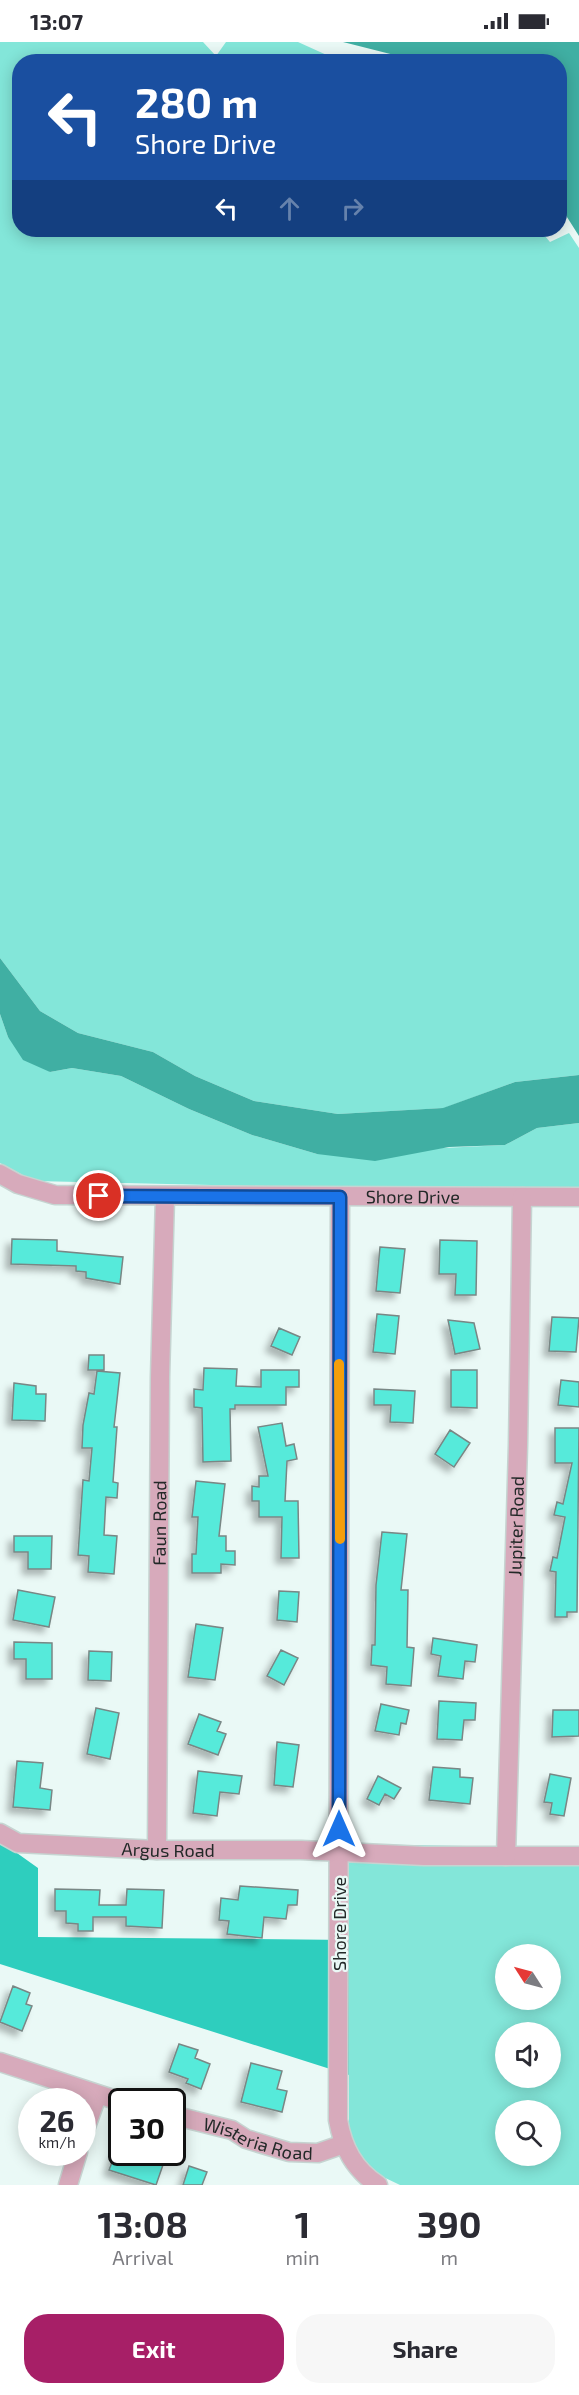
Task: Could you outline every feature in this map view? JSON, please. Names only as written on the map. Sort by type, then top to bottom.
[{"type":"street","name":"Shore Drive","points":[[0,1174],[18,1184],[55,1195],[579,1197]]},
{"type":"street","name":"Faun Road","points":[[157,1850],[160,1377],[165,1197]]},
{"type":"street","points":[[339,1852],[340,1197]]},
{"type":"street","name":"Jupiter Road","points":[[506,1856],[518,1445],[522,1197]]},
{"type":"street","name":"Argus Road","points":[[0,1833],[18,1843],[157,1850],[339,1852]]},
{"type":"street","name":"Shore Drive","points":[[378,2185],[360,2170],[344,2144],[338,2120],[339,1852],[424,1856],[579,1856]]},
{"type":"street","points":[[0,2062],[108,2099]]},
{"type":"street","name":"Wisteria Road","points":[[186,2118],[232,2130],[246,2139],[289,2152],[318,2153],[344,2144]]},
{"type":"street","points":[[68,2185],[74,2166]]},
{"type":"shaded area","points":[[0,42],[203,42],[214,54],[12,54],[12,237],[546,237],[550,242],[561,237],[567,237],[569,233],[579,248],[579,1075],[515,1082],[444,1108],[338,1114],[254,1101],[195,1076],[153,1052],[78,1033],[40,1011],[0,958]]},
{"type":"shaded area","points":[[226,42],[298,42],[325,54],[217,54]]},
{"type":"shaded area","points":[[343,42],[579,42],[579,236],[567,217],[567,54],[390,54]]},
{"type":"shaded area","points":[[0,958],[40,1011],[78,1033],[153,1052],[195,1076],[254,1101],[338,1114],[443,1108],[515,1082],[579,1075],[579,1123],[537,1128],[505,1145],[449,1147],[375,1161],[317,1154],[252,1135],[189,1109],[121,1076],[72,1068],[50,1072],[23,1060],[8,1037],[0,1014]]},
{"type":"shaded area","points":[[0,1014],[8,1037],[50,1072],[72,1068],[121,1076],[189,1109],[252,1135],[317,1154],[505,1145],[537,1128],[579,1123],[579,1193],[34,1181],[0,1163]]},
{"type":"shaded area","points":[[349,1844],[579,1848],[579,2185],[400,2185],[377,2174],[349,2151]]},
{"type":"green space","points":[[0,1841],[38,1868],[38,1937],[349,1940],[349,2075],[0,1964]]},
{"type":"building","points":[[12,1239],[57,1240],[57,1251],[123,1257],[120,1284],[86,1278],[86,1272],[76,1271],[76,1266],[11,1264]]},
{"type":"building","points":[[440,1240],[477,1241],[476,1295],[455,1295],[456,1274],[439,1274]]},
{"type":"building","points":[[380,1247],[405,1249],[400,1293],[376,1291]]},
{"type":"building","points":[[377,1314],[399,1316],[395,1354],[373,1352]]},
{"type":"building","points":[[552,1317],[579,1318],[576,1352],[549,1351]]},
{"type":"building","points":[[448,1320],[474,1323],[480,1349],[455,1354]]},
{"type":"building","points":[[279,1328],[300,1337],[292,1355],[271,1346]]},
{"type":"building","points":[[89,1355],[104,1355],[104,1370],[88,1370]]},
{"type":"building","points":[[204,1368],[237,1369],[236,1386],[261,1387],[261,1370],[299,1370],[299,1387],[286,1387],[286,1405],[235,1405],[235,1409],[230,1409],[231,1461],[203,1462],[202,1408],[194,1407],[194,1389],[203,1390]]},
{"type":"building","points":[[451,1370],[477,1370],[477,1408],[451,1407]]},
{"type":"building","points":[[97,1371],[120,1373],[114,1427],[117,1427],[113,1482],[118,1483],[117,1498],[106,1497],[104,1535],[117,1536],[114,1574],[88,1572],[89,1556],[78,1555],[83,1480],[89,1481],[92,1448],[82,1448],[83,1425],[89,1393],[94,1394]]},
{"type":"building","points":[[561,1380],[579,1382],[579,1407],[558,1405]]},
{"type":"building","points":[[14,1383],[36,1386],[36,1394],[46,1394],[45,1421],[12,1420]]},
{"type":"building","points":[[374,1389],[415,1391],[413,1423],[390,1422],[391,1405],[374,1405]]},
{"type":"building","points":[[282,1423],[286,1446],[294,1444],[297,1459],[287,1461],[285,1501],[298,1501],[299,1558],[281,1558],[282,1517],[259,1517],[259,1501],[252,1501],[252,1486],[259,1487],[259,1476],[268,1476],[258,1427]]},
{"type":"building","points":[[555,1428],[579,1428],[577,1612],[567,1612],[567,1617],[555,1617],[556,1572],[550,1571],[553,1557],[557,1558],[565,1517],[554,1515],[557,1502],[563,1504],[572,1463],[555,1463]]},
{"type":"building","points":[[450,1430],[470,1443],[454,1467],[435,1454]]},
{"type":"building","points":[[196,1481],[225,1484],[219,1536],[226,1536],[226,1551],[235,1551],[235,1565],[221,1564],[221,1573],[192,1573],[192,1554],[196,1554],[198,1517],[192,1517]]},
{"type":"building","points":[[382,1532],[407,1534],[401,1590],[408,1590],[407,1647],[414,1648],[411,1686],[386,1684],[387,1667],[371,1665],[372,1645],[375,1645],[376,1585]]},
{"type":"building","points":[[14,1536],[52,1536],[51,1569],[28,1569],[28,1552],[14,1552]]},
{"type":"building","points":[[18,1590],[55,1597],[49,1627],[13,1620]]},
{"type":"building","points":[[279,1591],[299,1592],[297,1622],[277,1620]]},
{"type":"building","points":[[196,1624],[223,1628],[215,1680],[188,1677]]},
{"type":"building","points":[[433,1638],[477,1645],[475,1662],[465,1661],[463,1679],[438,1676],[441,1656],[431,1654]]},
{"type":"building","points":[[14,1642],[52,1643],[52,1679],[26,1679],[26,1659],[14,1659]]},
{"type":"building","points":[[281,1650],[298,1658],[284,1685],[267,1676]]},
{"type":"building","points":[[89,1651],[112,1652],[111,1681],[88,1680]]},
{"type":"building","points":[[439,1701],[476,1703],[475,1720],[464,1720],[462,1740],[437,1739]]},
{"type":"building","points":[[381,1704],[409,1710],[406,1724],[401,1723],[399,1735],[375,1731]]},
{"type":"building","points":[[96,1708],[119,1713],[110,1759],[87,1754]]},
{"type":"building","points":[[553,1710],[579,1710],[579,1736],[552,1737]]},
{"type":"building","points":[[199,1714],[221,1722],[217,1731],[226,1734],[218,1755],[188,1744]]},
{"type":"building","points":[[277,1742],[299,1745],[293,1787],[274,1785]]},
{"type":"building","points":[[17,1761],[43,1763],[40,1788],[52,1790],[50,1810],[13,1807]]},
{"type":"building","points":[[433,1767],[460,1769],[460,1777],[473,1778],[470,1804],[429,1800]]},
{"type":"building","points":[[198,1771],[242,1776],[239,1794],[220,1792],[217,1816],[193,1813]]},
{"type":"building","points":[[550,1774],[571,1778],[564,1816],[550,1814],[552,1803],[544,1802]]},
{"type":"building","points":[[378,1776],[401,1788],[394,1799],[385,1794],[379,1805],[367,1799]]},
{"type":"building","points":[[240,1886],[298,1890],[297,1905],[288,1905],[286,1919],[264,1917],[262,1938],[227,1934],[229,1921],[219,1920],[221,1898],[238,1900]]},
{"type":"building","points":[[55,1889],[100,1890],[99,1905],[126,1905],[127,1889],[164,1890],[162,1928],[126,1926],[126,1917],[93,1917],[93,1931],[78,1931],[78,1924],[66,1923],[66,1911],[55,1911]]},
{"type":"building","points":[[13,1986],[30,1993],[26,2004],[32,2006],[22,2031],[0,2022]]},
{"type":"building","points":[[179,2044],[198,2050],[195,2058],[210,2064],[201,2089],[186,2083],[188,2079],[169,2072]]},
{"type":"building","points":[[251,2063],[282,2071],[277,2089],[287,2091],[282,2112],[241,2102]]},
{"type":"building","points":[[111,2166],[163,2166],[156,2185],[109,2170]]},
{"type":"building","points":[[189,2166],[207,2172],[202,2185],[183,2185]]},
{"type":"slow traffic","points":[[339,1364],[340,1539]]},
{"type":"route","points":[[99,1196],[340,1197],[339,1829]]}]
